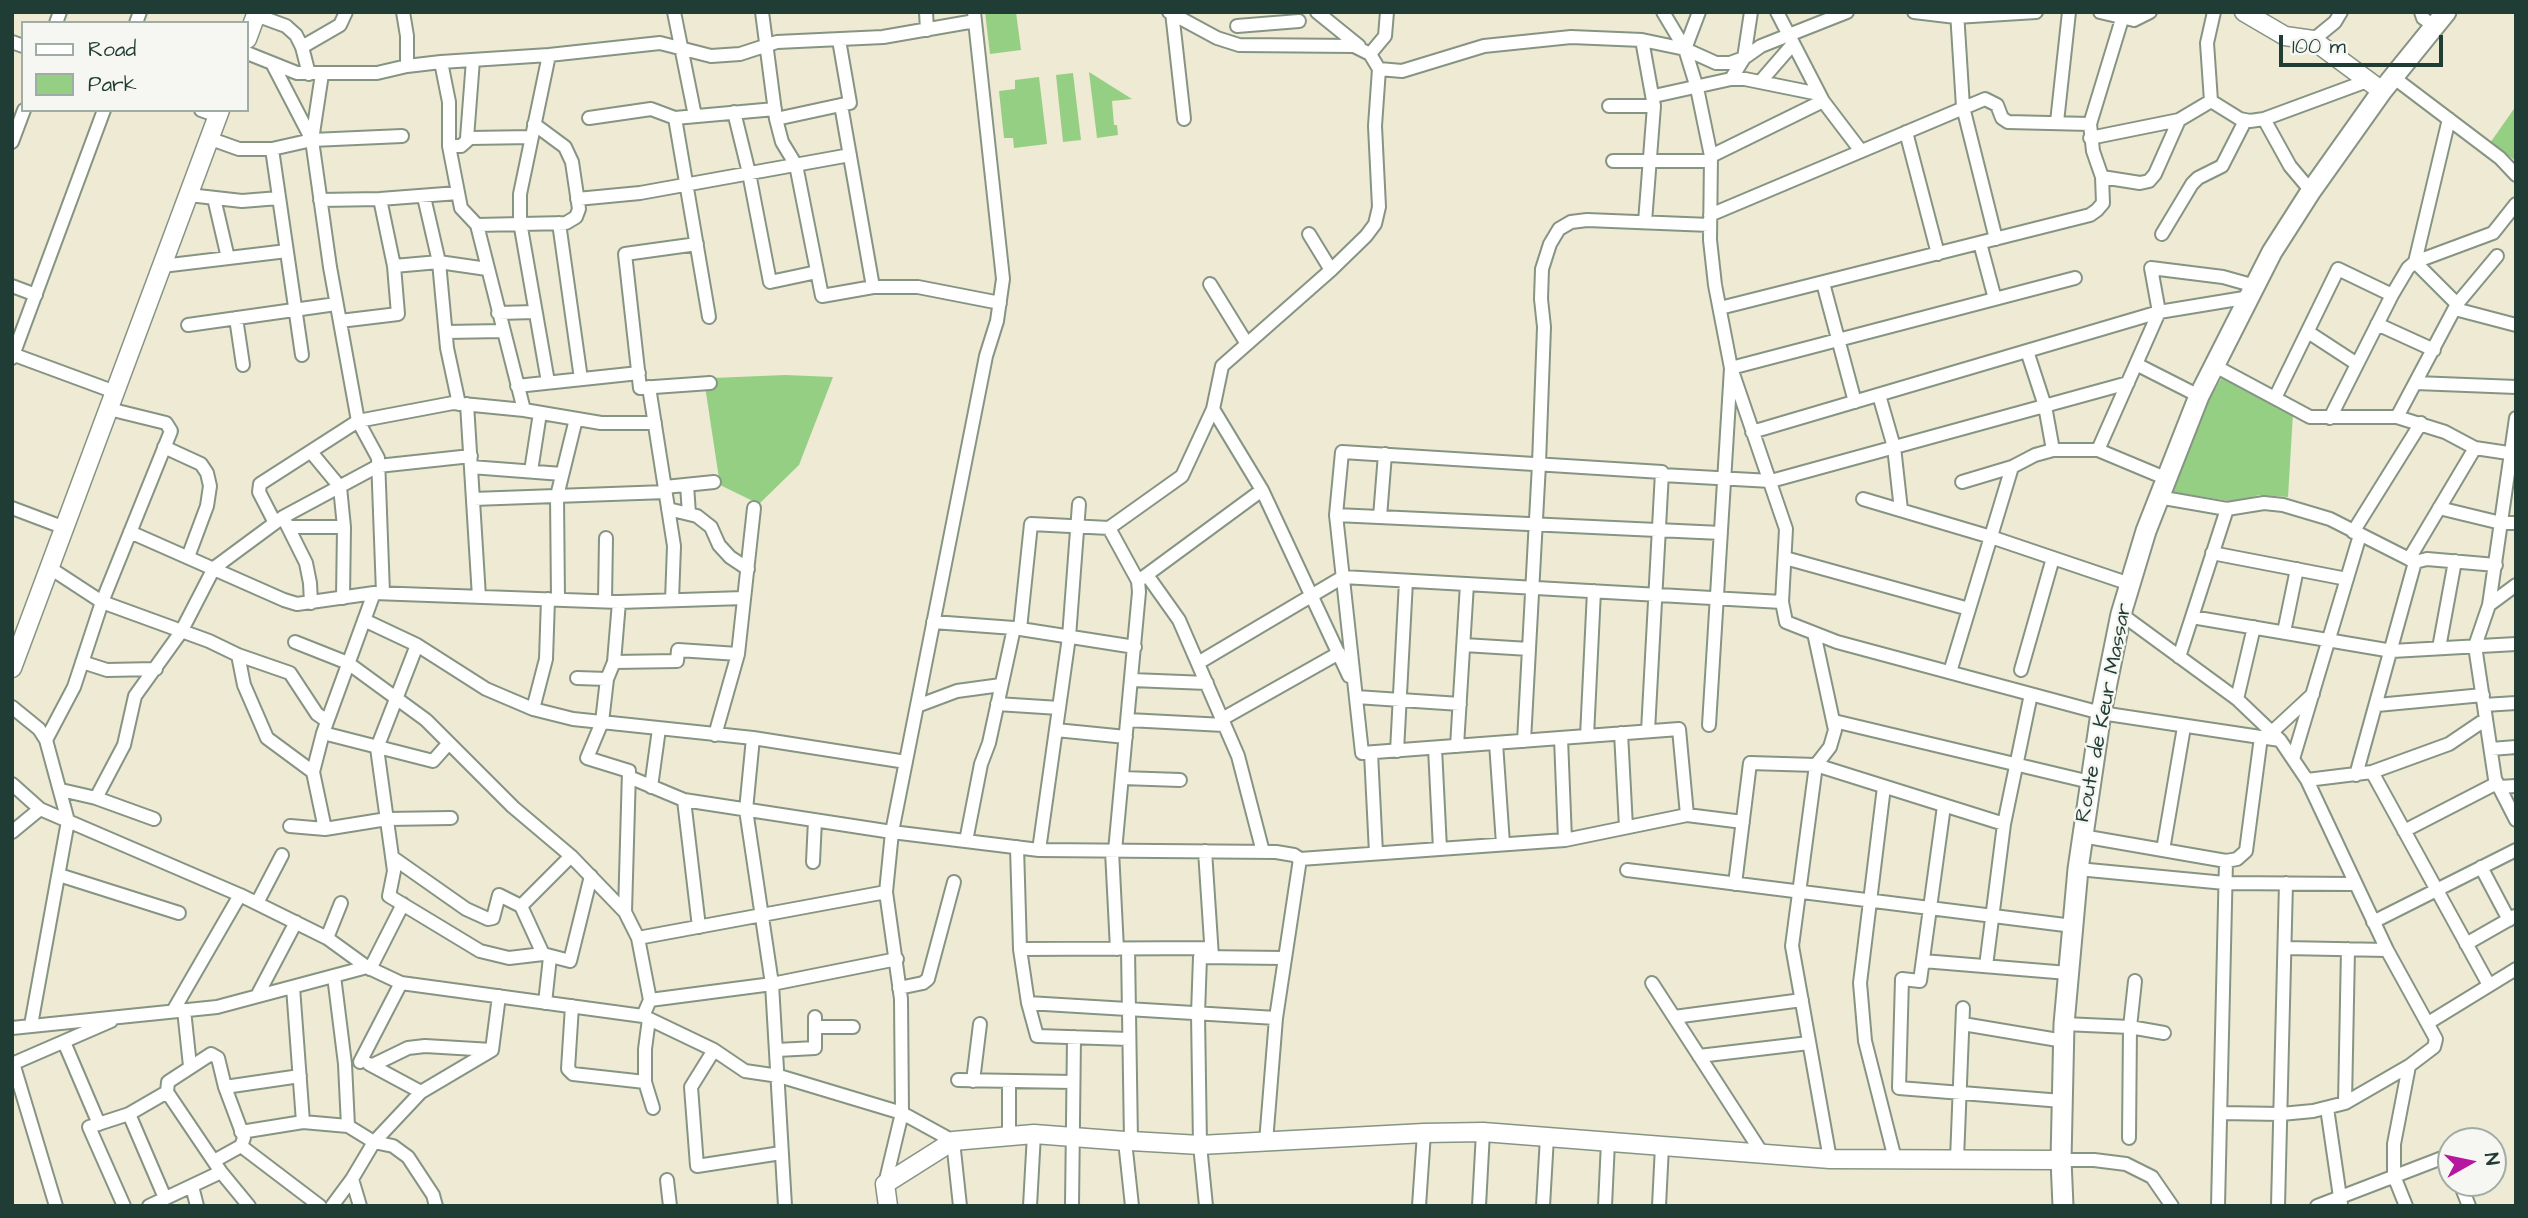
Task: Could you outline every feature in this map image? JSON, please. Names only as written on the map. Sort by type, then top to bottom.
[{"type":"main road","name":"Route de Keur Massar","points":[[2063,1206],[2061,1160],[2064,1032],[2078,869],[2101,713],[2121,614],[2130,584],[2158,497],[2199,396],[2272,253],[2381,83],[2434,17]]},
{"type":"street","points":[[302,47],[340,25],[346,12]]},
{"type":"street","points":[[407,66],[404,13],[418,12]]},
{"type":"street","points":[[762,12],[776,114],[782,142],[796,165],[822,296],[873,287],[918,287],[1000,303]]},
{"type":"street","points":[[926,12],[927,30]]},
{"type":"street","points":[[1235,12],[1239,45]]},
{"type":"street","points":[[966,841],[981,764],[989,743],[1001,685],[1017,629],[1031,524],[1109,528],[1182,476],[1213,408],[1222,366],[1331,270],[1375,224],[1379,207],[1375,126],[1379,69],[1366,51],[1317,12]]},
{"type":"street","points":[[1366,51],[1385,36],[1387,12]]},
{"type":"street","points":[[1663,12],[1685,49],[1697,88],[1711,159],[1710,220],[1714,274],[1731,368],[1786,528],[1782,602],[1786,622],[1837,642],[2101,713],[2184,727],[2271,737]]},
{"type":"street","points":[[1685,49],[1699,12]]},
{"type":"street","points":[[1731,79],[1744,58],[1751,12]]},
{"type":"street","points":[[1777,12],[1821,98],[1861,151]]},
{"type":"street","points":[[1914,12],[1956,15],[2036,12]]},
{"type":"street","points":[[2057,122],[2069,12]]},
{"type":"street","points":[[2100,12],[2122,19],[2137,19],[2150,12]]},
{"type":"street","points":[[2211,102],[2207,43],[2214,12]]},
{"type":"street","points":[[2244,12],[2284,36],[2313,40],[2381,83],[2449,119],[2500,158],[2516,175]]},
{"type":"street","points":[[2313,40],[2335,22],[2341,12]]},
{"type":"street","points":[[248,36],[256,13],[286,26],[296,35],[315,74],[312,140],[336,304],[358,421],[378,458],[379,593],[364,620],[348,663],[325,727],[313,772],[325,828]]},
{"type":"street","points":[[677,13],[681,49],[695,116]]},
{"type":"street","points":[[1171,13],[1217,37],[1239,45],[1354,46],[1366,51]]},
{"type":"street","points":[[1171,13],[1184,119]]},
{"type":"street","points":[[1379,69],[1402,71],[1484,46],[1571,37],[1642,40],[1685,49],[1716,63],[1730,63],[1744,58],[1761,46],[1791,40],[1839,13]]},
{"type":"street","points":[[1956,15],[1964,107],[1996,239]]},
{"type":"street","points":[[248,53],[297,73],[377,73],[442,62],[549,55],[660,43],[711,55],[740,54],[778,42],[883,37],[927,30],[974,17],[1003,279],[997,321],[986,356],[892,832],[886,892],[900,988],[902,1113],[886,1184],[888,1206]]},
{"type":"street","points":[[1237,26],[1298,17],[1301,45]]},
{"type":"street","points":[[1720,309],[2090,215],[2103,203],[2102,177],[2090,138],[2090,124],[2122,19]]},
{"type":"street","points":[[589,118],[651,109],[676,118],[734,112],[776,114],[850,103],[839,40]]},
{"type":"street","points":[[1642,40],[1654,101],[1645,222]]},
{"type":"street","points":[[1760,82],[1791,40]]},
{"type":"street","points":[[548,382],[520,222],[520,194],[549,55]]},
{"type":"street","points":[[449,146],[461,146],[467,138],[473,60]]},
{"type":"street","points":[[442,62],[449,103],[449,146],[461,208],[477,225],[524,410]]},
{"type":"street","points":[[272,63],[312,140]]},
{"type":"street","points":[[1609,106],[1654,101],[1731,79],[1760,82],[1821,98]]},
{"type":"street","points":[[2211,102],[2245,121],[2264,119],[2381,83]]},
{"type":"street","points":[[1613,161],[1711,159],[1821,98]]},
{"type":"street","points":[[1524,741],[1539,464],[1544,327],[1542,269],[1550,244],[1559,229],[1571,222],[1710,220],[1861,151],[1985,99],[1997,105],[2002,118],[2008,122],[2090,124]]},
{"type":"street","points":[[2090,138],[2179,120],[2211,102]]},
{"type":"street","points":[[841,105],[873,287]]},
{"type":"street","points":[[103,112],[13,355],[115,392]]},
{"type":"street","points":[[734,112],[770,282],[817,272]]},
{"type":"street","points":[[12,668],[219,113]]},
{"type":"street","points":[[12,142],[19,114]]},
{"type":"street","points":[[676,118],[709,317]]},
{"type":"street","points":[[2264,119],[2291,166],[2311,191]]},
{"type":"street","points":[[2330,418],[2392,295],[2415,262],[2449,119]]},
{"type":"street","points":[[2102,177],[2140,183],[2149,181],[2155,174],[2179,120]]},
{"type":"street","points":[[2162,234],[2192,184],[2222,166],[2245,121]]},
{"type":"street","points":[[477,225],[566,223],[576,217],[579,209],[572,162],[565,147],[534,124]]},
{"type":"street","points":[[1906,132],[1938,254]]},
{"type":"street","points":[[211,139],[239,149],[272,149],[312,140],[402,135]]},
{"type":"street","points":[[467,138],[532,137]]},
{"type":"street","points":[[272,149],[303,355]]},
{"type":"street","points":[[577,199],[640,193],[850,155]]},
{"type":"street","points":[[320,200],[424,197],[458,193]]},
{"type":"street","points":[[189,195],[242,201],[279,198]]},
{"type":"street","points":[[424,197],[439,262],[447,348],[463,404],[471,461],[479,597]]},
{"type":"street","points":[[214,198],[228,258]]},
{"type":"street","points":[[340,321],[398,314],[394,266],[380,199]]},
{"type":"street","points":[[2415,262],[2493,233],[2516,204]]},
{"type":"street","points":[[559,223],[581,379]]},
{"type":"street","points":[[1309,234],[1331,270]]},
{"type":"street","points":[[1980,243],[1995,299]]},
{"type":"street","points":[[697,244],[625,254],[640,388],[710,383]]},
{"type":"street","points":[[162,266],[287,251]]},
{"type":"street","points":[[2397,417],[2456,307],[2497,256]]},
{"type":"street","points":[[394,266],[439,262],[487,269]]},
{"type":"street","points":[[2415,262],[2456,307],[2516,325]]},
{"type":"street","points":[[2098,450],[2159,312],[2151,268],[2237,279],[2253,291]]},
{"type":"street","points":[[2276,398],[2338,269],[2392,295]]},
{"type":"street","points":[[1731,368],[2075,278]]},
{"type":"street","points":[[1823,283],[1855,402]]},
{"type":"street","points":[[1210,284],[1247,344]]},
{"type":"street","points":[[12,286],[36,295]]},
{"type":"street","points":[[1752,432],[2159,312],[2253,291]]},
{"type":"street","points":[[188,325],[336,304]]},
{"type":"street","points":[[498,313],[536,312]]},
{"type":"street","points":[[236,318],[243,365]]},
{"type":"street","points":[[2377,324],[2434,350]]},
{"type":"street","points":[[446,332],[502,331]]},
{"type":"street","points":[[2308,332],[2357,364]]},
{"type":"street","points":[[2027,351],[2045,406],[2053,450]]},
{"type":"street","points":[[2136,364],[2199,396]]},
{"type":"street","points":[[2215,366],[2310,417],[2397,417],[2421,423],[2476,448],[2513,454]]},
{"type":"street","points":[[1709,725],[1731,368]]},
{"type":"street","points":[[517,386],[639,373]]},
{"type":"street","points":[[1687,814],[1679,729],[1362,754],[1336,515],[1342,452],[1771,481],[2128,383]]},
{"type":"street","points":[[2416,383],[2516,387]]},
{"type":"street","points":[[649,387],[674,546],[673,600]]},
{"type":"street","points":[[1879,395],[1894,447],[1901,510]]},
{"type":"street","points":[[311,603],[306,562],[282,522],[259,492],[260,484],[358,421],[453,403],[524,410],[601,423],[655,423]]},
{"type":"street","points":[[1213,408],[1262,489],[1355,692]]},
{"type":"street","points":[[46,740],[74,687],[102,602],[170,430],[166,423],[109,410]]},
{"type":"street","points":[[531,471],[540,413]]},
{"type":"street","points":[[2516,418],[2513,454],[2489,605],[2476,646],[2498,785],[2516,820]]},
{"type":"street","points":[[533,709],[546,659],[553,599],[557,496],[576,419]]},
{"type":"street","points":[[2293,759],[2347,579],[2356,533],[2421,423]]},
{"type":"street","points":[[164,447],[201,464],[207,473],[210,486],[207,506],[188,557]]},
{"type":"street","points":[[2356,775],[2392,651],[2412,560],[2439,508],[2476,448]]},
{"type":"street","points":[[1962,482],[2012,467],[2035,455],[2053,450],[2098,450],[2165,478]]},
{"type":"street","points":[[312,452],[340,486],[344,527],[343,598]]},
{"type":"street","points":[[1380,517],[1385,454]]},
{"type":"street","points":[[96,798],[124,745],[135,696],[181,632],[214,568],[282,522],[378,466],[471,461],[562,474]]},
{"type":"street","points":[[1950,673],[2012,467]]},
{"type":"street","points":[[1648,731],[1662,475]]},
{"type":"street","points":[[473,499],[665,490],[714,482]]},
{"type":"street","points":[[687,485],[689,514]]},
{"type":"street","points":[[1132,1206],[1128,1141],[1129,1010],[1113,851],[1142,578],[1262,489]]},
{"type":"street","points":[[2158,497],[2227,509],[2264,503],[2283,505],[2330,519],[2412,560],[2496,565]]},
{"type":"street","points":[[1863,499],[1991,537],[2130,584]]},
{"type":"street","points":[[1039,850],[1069,637],[1079,504]]},
{"type":"street","points":[[12,508],[65,528]]},
{"type":"street","points":[[715,735],[738,654],[754,508]]},
{"type":"street","points":[[2439,508],[2501,523],[2516,523]]},
{"type":"street","points":[[668,509],[697,516],[711,527],[719,545],[730,558],[748,569]]},
{"type":"street","points":[[2179,657],[2227,509]]},
{"type":"street","points":[[1336,515],[1721,533]]},
{"type":"street","points":[[282,522],[344,527]]},
{"type":"street","points":[[1109,528],[1142,578],[1179,620],[1238,757],[1264,852]]},
{"type":"street","points":[[130,532],[297,604],[379,593],[605,601],[744,598]]},
{"type":"street","points":[[605,601],[606,538]]},
{"type":"street","points":[[2213,553],[2347,579]]},
{"type":"street","points":[[1785,558],[1969,609]]},
{"type":"street","points":[[2021,670],[2053,558]]},
{"type":"street","points":[[2439,648],[2455,561]]},
{"type":"street","points":[[50,568],[102,602],[290,673],[325,727],[377,748],[433,761],[449,743]]},
{"type":"street","points":[[2284,632],[2297,569]]},
{"type":"street","points":[[1198,663],[1343,577],[1782,602]]},
{"type":"street","points":[[1397,751],[1406,581]]},
{"type":"street","points":[[1457,746],[1467,584]]},
{"type":"street","points":[[2489,605],[2516,585]]},
{"type":"street","points":[[1587,736],[1594,591]]},
{"type":"street","points":[[619,601],[614,662],[607,679],[601,722],[587,758],[629,771],[625,912]]},
{"type":"street","points":[[2121,614],[2237,699],[2293,759],[2307,779],[2354,884],[2436,1039],[2434,1046],[2409,1066],[2345,1103],[2313,1111],[2281,1114],[2221,1113]]},
{"type":"street","points":[[2192,617],[2392,651],[2516,644]]},
{"type":"street","points":[[364,620],[417,645],[486,690],[533,709],[573,719],[754,738],[906,762]]},
{"type":"street","points":[[933,622],[1017,629],[1135,647]]},
{"type":"street","points":[[2237,699],[2254,627]]},
{"type":"street","points":[[1814,633],[1835,730],[1830,747],[1815,765],[1792,946],[1830,1158]]},
{"type":"street","points":[[295,642],[348,663],[426,720],[513,807],[571,856],[625,912],[638,938],[650,1000],[646,1017],[645,1082],[653,1108]]},
{"type":"street","points":[[417,645],[377,748],[393,857],[394,871],[389,896],[481,951],[509,958],[547,955],[570,961],[591,876]]},
{"type":"street","points":[[1464,645],[1529,649]]},
{"type":"street","points":[[614,662],[677,662],[678,650],[738,654]]},
{"type":"street","points":[[1128,720],[1223,722],[1339,653]]},
{"type":"street","points":[[238,655],[244,685],[267,738],[313,772]]},
{"type":"street","points":[[82,662],[107,670],[156,668]]},
{"type":"street","points":[[577,678],[607,679]]},
{"type":"street","points":[[1132,680],[1207,683]]},
{"type":"street","points":[[917,706],[957,691],[1001,685]]},
{"type":"street","points":[[1355,692],[1400,700],[1460,704]]},
{"type":"street","points":[[1986,966],[2004,824],[2031,694]]},
{"type":"street","points":[[2082,836],[2226,861],[2237,859],[2246,851],[2271,737],[2313,694]]},
{"type":"street","points":[[2376,705],[2484,700],[2516,703]]},
{"type":"street","points":[[998,704],[1059,708]]},
{"type":"street","points":[[12,707],[39,729],[46,740],[68,821],[31,1025]]},
{"type":"street","points":[[2307,779],[2372,772],[2449,744],[2486,719]]},
{"type":"street","points":[[1835,722],[2090,782]]},
{"type":"street","points":[[2163,850],[2184,727]]},
{"type":"street","points":[[651,787],[659,729]]},
{"type":"street","points":[[1056,730],[1126,737]]},
{"type":"street","points":[[1620,733],[1626,827]]},
{"type":"street","points":[[754,738],[746,810],[772,984],[781,1153],[786,1187],[785,1206]]},
{"type":"street","points":[[1561,738],[1565,840]]},
{"type":"street","points":[[1496,743],[1503,844]]},
{"type":"street","points":[[2491,749],[2516,747]]},
{"type":"street","points":[[1434,748],[1440,849]]},
{"type":"street","points":[[1371,753],[1376,853]]},
{"type":"street","points":[[1735,884],[1750,763],[1815,765],[2004,824]]},
{"type":"street","points":[[2372,772],[2489,985]]},
{"type":"street","points":[[629,777],[684,800],[892,832],[1039,850],[1264,852],[1294,855],[1300,859],[1565,840],[1687,814],[1743,822]]},
{"type":"street","points":[[1122,778],[1180,780]]},
{"type":"street","points":[[12,784],[40,809],[257,903],[327,938],[368,968],[401,983],[646,1017],[714,1050],[745,1071],[779,1076],[902,1113],[953,1141]]},
{"type":"street","points":[[2404,831],[2498,785],[2516,786]]},
{"type":"street","points":[[1884,786],[1860,983],[1865,1041],[1895,1159]]},
{"type":"street","points":[[61,790],[96,798],[154,819]]},
{"type":"street","points":[[684,800],[699,927]]},
{"type":"street","points":[[1944,806],[1920,981],[1902,979],[1899,1088],[2062,1101]]},
{"type":"street","points":[[12,832],[40,809]]},
{"type":"street","points":[[290,825],[325,828],[387,819],[451,818]]},
{"type":"street","points":[[813,862],[815,820]]},
{"type":"street","points":[[1017,847],[1020,949],[1028,1003],[1037,1035],[1129,1040]]},
{"type":"street","points":[[2373,922],[2516,850]]},
{"type":"street","points":[[1205,851],[1211,952]]},
{"type":"street","points":[[257,903],[282,855]]},
{"type":"street","points":[[521,905],[571,856]]},
{"type":"street","points":[[393,857],[466,909],[488,919],[493,918],[499,895],[521,905],[547,955],[545,1003]]},
{"type":"street","points":[[1266,1142],[1276,1018],[1300,859]]},
{"type":"street","points":[[2218,1206],[2226,861]]},
{"type":"street","points":[[2466,944],[2512,918],[2481,867]]},
{"type":"street","points":[[2078,869],[2225,883],[2354,884]]},
{"type":"street","points":[[1627,870],[2073,926]]},
{"type":"street","points":[[59,874],[179,913]]},
{"type":"street","points":[[900,988],[923,983],[928,979],[954,882]]},
{"type":"street","points":[[2278,1206],[2286,883]]},
{"type":"street","points":[[638,938],[886,892]]},
{"type":"street","points":[[190,1066],[178,1010],[240,895]]},
{"type":"street","points":[[327,938],[341,903]]},
{"type":"street","points":[[12,1028],[217,1007],[368,968],[403,904]]},
{"type":"street","points":[[257,996],[296,922]]},
{"type":"street","points":[[2285,948],[2387,950]]},
{"type":"street","points":[[1020,949],[1123,949],[1284,958]]},
{"type":"street","points":[[2345,1103],[2348,949]]},
{"type":"street","points":[[1206,1206],[1200,1145],[1199,957],[1211,952]]},
{"type":"street","points":[[650,1000],[772,984],[897,960]]},
{"type":"street","points":[[1923,961],[2068,973]]},
{"type":"street","points":[[2428,1023],[2516,969]]},
{"type":"street","points":[[334,976],[345,1063],[348,1126]]},
{"type":"street","points":[[2129,1138],[2130,1027],[2135,981]]},
{"type":"street","points":[[367,1063],[401,983]]},
{"type":"street","points":[[1652,983],[1762,1153]]},
{"type":"street","points":[[293,987],[303,1122]]},
{"type":"street","points":[[492,1050],[499,996]]},
{"type":"street","points":[[1674,1017],[1802,1000]]},
{"type":"street","points":[[1028,1003],[1276,1018]]},
{"type":"street","points":[[572,1006],[568,1069],[573,1074],[645,1082]]},
{"type":"street","points":[[1957,1160],[1963,1008]]},
{"type":"street","points":[[56,1206],[13,1064],[125,1015]]},
{"type":"street","points":[[777,1050],[815,1048],[815,1022],[853,1027]]},
{"type":"street","points":[[973,1081],[980,1024]]},
{"type":"street","points":[[1962,1024],[2064,1032],[2130,1027],[2164,1032]]},
{"type":"street","points":[[1072,1206],[1074,1037]]},
{"type":"street","points":[[64,1042],[99,1124]]},
{"type":"street","points":[[1699,1056],[1809,1043]]},
{"type":"street","points":[[345,1063],[367,1063],[408,1048],[425,1046],[492,1050]]},
{"type":"street","points":[[332,1206],[374,1142],[421,1092],[492,1050]]},
{"type":"street","points":[[714,1050],[691,1087],[697,1166],[781,1153]]},
{"type":"street","points":[[214,1161],[241,1146],[244,1138],[215,1055],[211,1054],[168,1082],[167,1092],[221,1172],[249,1206]]},
{"type":"street","points":[[367,1063],[421,1092]]},
{"type":"street","points":[[2406,1206],[2394,1176],[2395,1144],[2409,1066]]},
{"type":"street","points":[[225,1087],[300,1076]]},
{"type":"street","points":[[958,1080],[1073,1082]]},
{"type":"street","points":[[1009,1081],[1009,1135]]},
{"type":"street","points":[[124,1206],[89,1127],[129,1114],[167,1092]]},
{"type":"street","points":[[2327,1108],[2340,1202]]},
{"type":"street","points":[[129,1114],[165,1198]]},
{"type":"street","points":[[241,1132],[303,1122],[348,1126],[374,1142],[393,1146],[408,1157],[433,1195],[436,1206]]},
{"type":"street","points":[[886,1184],[953,1141],[1009,1135],[1034,1134],[1200,1145],[1483,1132],[1830,1158],[2094,1160],[2126,1164],[2152,1177],[2172,1206]]},
{"type":"street","points":[[1479,1206],[1483,1132]]},
{"type":"street","points":[[1419,1206],[1424,1133]]},
{"type":"street","points":[[1030,1206],[1034,1134]]},
{"type":"street","points":[[1543,1206],[1547,1137]]},
{"type":"street","points":[[953,1141],[960,1206]]},
{"type":"street","points":[[1605,1206],[1608,1142]]},
{"type":"street","points":[[241,1146],[320,1206]]},
{"type":"street","points":[[1659,1206],[1662,1146]]},
{"type":"street","points":[[2317,1206],[2340,1202],[2394,1176],[2437,1160]]},
{"type":"street","points":[[149,1206],[221,1172]]},
{"type":"street","points":[[352,1179],[360,1206]]},
{"type":"street","points":[[667,1180],[670,1206]]},
{"type":"street","points":[[192,1186],[197,1206]]},
{"type":"green space","points":[[985,12],[1016,12],[1021,50],[990,54]]},
{"type":"green space","points":[[1089,72],[1132,99],[1112,101],[1114,125],[1117,125],[1118,135],[1097,138]]},
{"type":"green space","points":[[1073,73],[1081,140],[1063,142],[1056,75]]},
{"type":"green space","points":[[1039,77],[1047,144],[1014,148],[1013,138],[1004,138],[999,91],[1015,89],[1015,80]]},
{"type":"green space","points":[[2516,106],[2516,161],[2490,143]]},
{"type":"green space","points":[[785,375],[833,377],[799,465],[759,504],[720,485],[705,386],[714,385],[713,378]]},
{"type":"green space","points":[[2223,376],[2293,413],[2288,497],[2259,495],[2236,502],[2172,492],[2205,406]]}]
